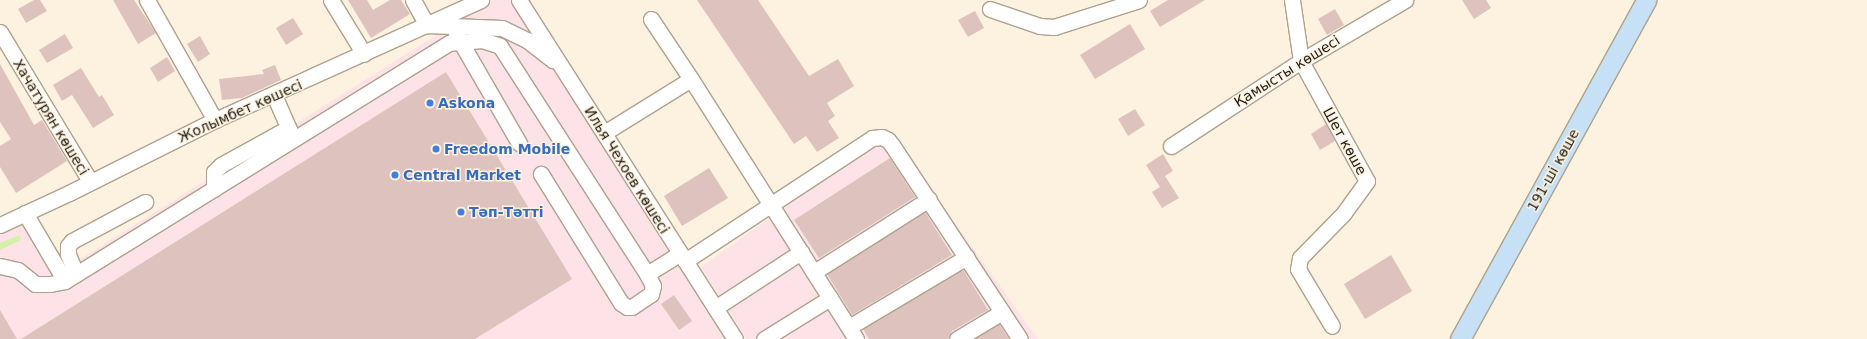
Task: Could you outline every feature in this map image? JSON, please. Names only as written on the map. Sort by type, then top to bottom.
[{"type":"main road","name":"191-ші көше","points":[[1460,339],[1646,0]]},
{"type":"street","points":[[147,0],[215,120]]},
{"type":"street","points":[[331,0],[364,54]]},
{"type":"street","points":[[413,0],[428,25],[502,28],[526,40],[561,65]]},
{"type":"street","name":"Жолымбет көшесі","points":[[0,224],[215,120],[274,95],[481,0]]},
{"type":"street","name":"Илья Чехоев көшесі","points":[[519,0],[735,339]]},
{"type":"street","points":[[990,9],[1040,26],[1054,27],[1101,6],[1139,0]]},
{"type":"street","name":"Шет көше","points":[[1292,0],[1301,61],[1367,181],[1344,213],[1300,258],[1298,269],[1332,326]]},
{"type":"street","name":"Қамысты көшесі","points":[[1171,146],[1384,5],[1405,0]]},
{"type":"street","points":[[651,19],[691,79],[852,333],[967,257]]},
{"type":"street","points":[[452,26],[519,143]]},
{"type":"street","name":"Хачатурян көшесі","points":[[0,32],[90,181]]},
{"type":"street","points":[[0,266],[18,270],[35,284],[50,284],[71,277],[214,189],[214,172],[221,165],[291,134],[449,43],[482,40],[500,46],[647,274],[653,286],[651,294],[632,307],[627,307],[622,303],[541,174]]},
{"type":"street","points":[[604,133],[691,79]]},
{"type":"street","points":[[274,95],[291,134]]},
{"type":"street","points":[[647,274],[682,257],[770,205],[872,138],[882,137],[888,140],[892,145],[929,199],[1020,339]]},
{"type":"street","points":[[814,272],[929,199]]},
{"type":"street","points":[[71,277],[68,246],[72,241],[145,202]]},
{"type":"street","points":[[25,213],[71,277]]},
{"type":"street","points":[[715,308],[801,252]]},
{"type":"street","points":[[764,339],[830,298]]},
{"type":"street","points":[[957,339],[1002,312]]},
{"type":"shaded area","points":[[492,0],[529,0],[739,339],[0,339],[0,230],[21,216],[58,273]]},
{"type":"shaded area","points":[[890,133],[1038,339],[746,339],[701,267]]},
{"type":"green space","points":[[19,235],[21,240],[0,250],[0,243]]},
{"type":"building","points":[[34,0],[40,0],[47,11],[26,23],[18,9]]},
{"type":"building","points":[[113,0],[134,0],[156,33],[138,44]]},
{"type":"building","points":[[348,0],[367,0],[373,10],[390,0],[401,0],[410,14],[371,38]]},
{"type":"building","points":[[697,0],[758,0],[809,76],[838,59],[854,86],[827,103],[835,116],[828,121],[839,138],[817,152],[806,136],[794,144]]},
{"type":"building","points":[[1168,0],[1205,0],[1160,27],[1150,11]]},
{"type":"building","points":[[1462,0],[1486,0],[1491,8],[1474,19]]},
{"type":"building","points":[[1335,9],[1344,25],[1327,35],[1318,19]]},
{"type":"building","points":[[975,11],[984,28],[968,37],[958,20]]},
{"type":"building","points":[[293,18],[303,34],[286,45],[276,28]]},
{"type":"building","points":[[1130,24],[1145,49],[1095,79],[1080,55]]},
{"type":"building","points":[[65,34],[73,48],[47,63],[39,50]]},
{"type":"building","points":[[200,36],[210,54],[198,62],[187,44]]},
{"type":"building","points":[[167,57],[175,71],[158,82],[150,68]]},
{"type":"building","points":[[0,64],[34,125],[42,120],[67,161],[16,193],[0,167],[0,146],[11,139],[0,122]]},
{"type":"building","points":[[275,65],[281,80],[242,98],[222,100],[219,79],[264,74],[262,70]]},
{"type":"building","points":[[81,68],[99,97],[102,95],[114,115],[93,128],[72,95],[62,101],[53,85]]},
{"type":"building","name":"Central Market","points":[[446,72],[572,279],[475,339],[21,339]]},
{"type":"building","points":[[1135,109],[1145,125],[1128,136],[1118,119]]},
{"type":"building","points":[[1326,124],[1335,141],[1320,150],[1311,134]]},
{"type":"building","points":[[1163,154],[1173,171],[1165,176],[1179,198],[1162,208],[1152,192],[1160,187],[1146,165]]},
{"type":"building","points":[[890,158],[915,197],[819,258],[794,220]]},
{"type":"building","points":[[709,168],[728,198],[682,226],[664,196]]},
{"type":"building","points":[[925,212],[952,255],[852,315],[827,274]]},
{"type":"building","points":[[1391,255],[1412,291],[1365,319],[1344,284]]},
{"type":"building","points":[[961,271],[964,271],[988,310],[952,331],[948,339],[869,339],[863,329]]},
{"type":"building","points":[[674,295],[692,321],[679,330],[661,304]]},
{"type":"building","points":[[0,310],[17,339],[0,339]]},
{"type":"building","points":[[999,324],[1009,339],[974,339]]},
{"type":"place","name":"Askona","points":[[430,103]]},
{"type":"place","name":"Freedom Mobile","points":[[436,149]]},
{"type":"place","name":"Central Market","points":[[395,175]]},
{"type":"place","name":"Тәп-Тәтті","points":[[461,212]]}]
